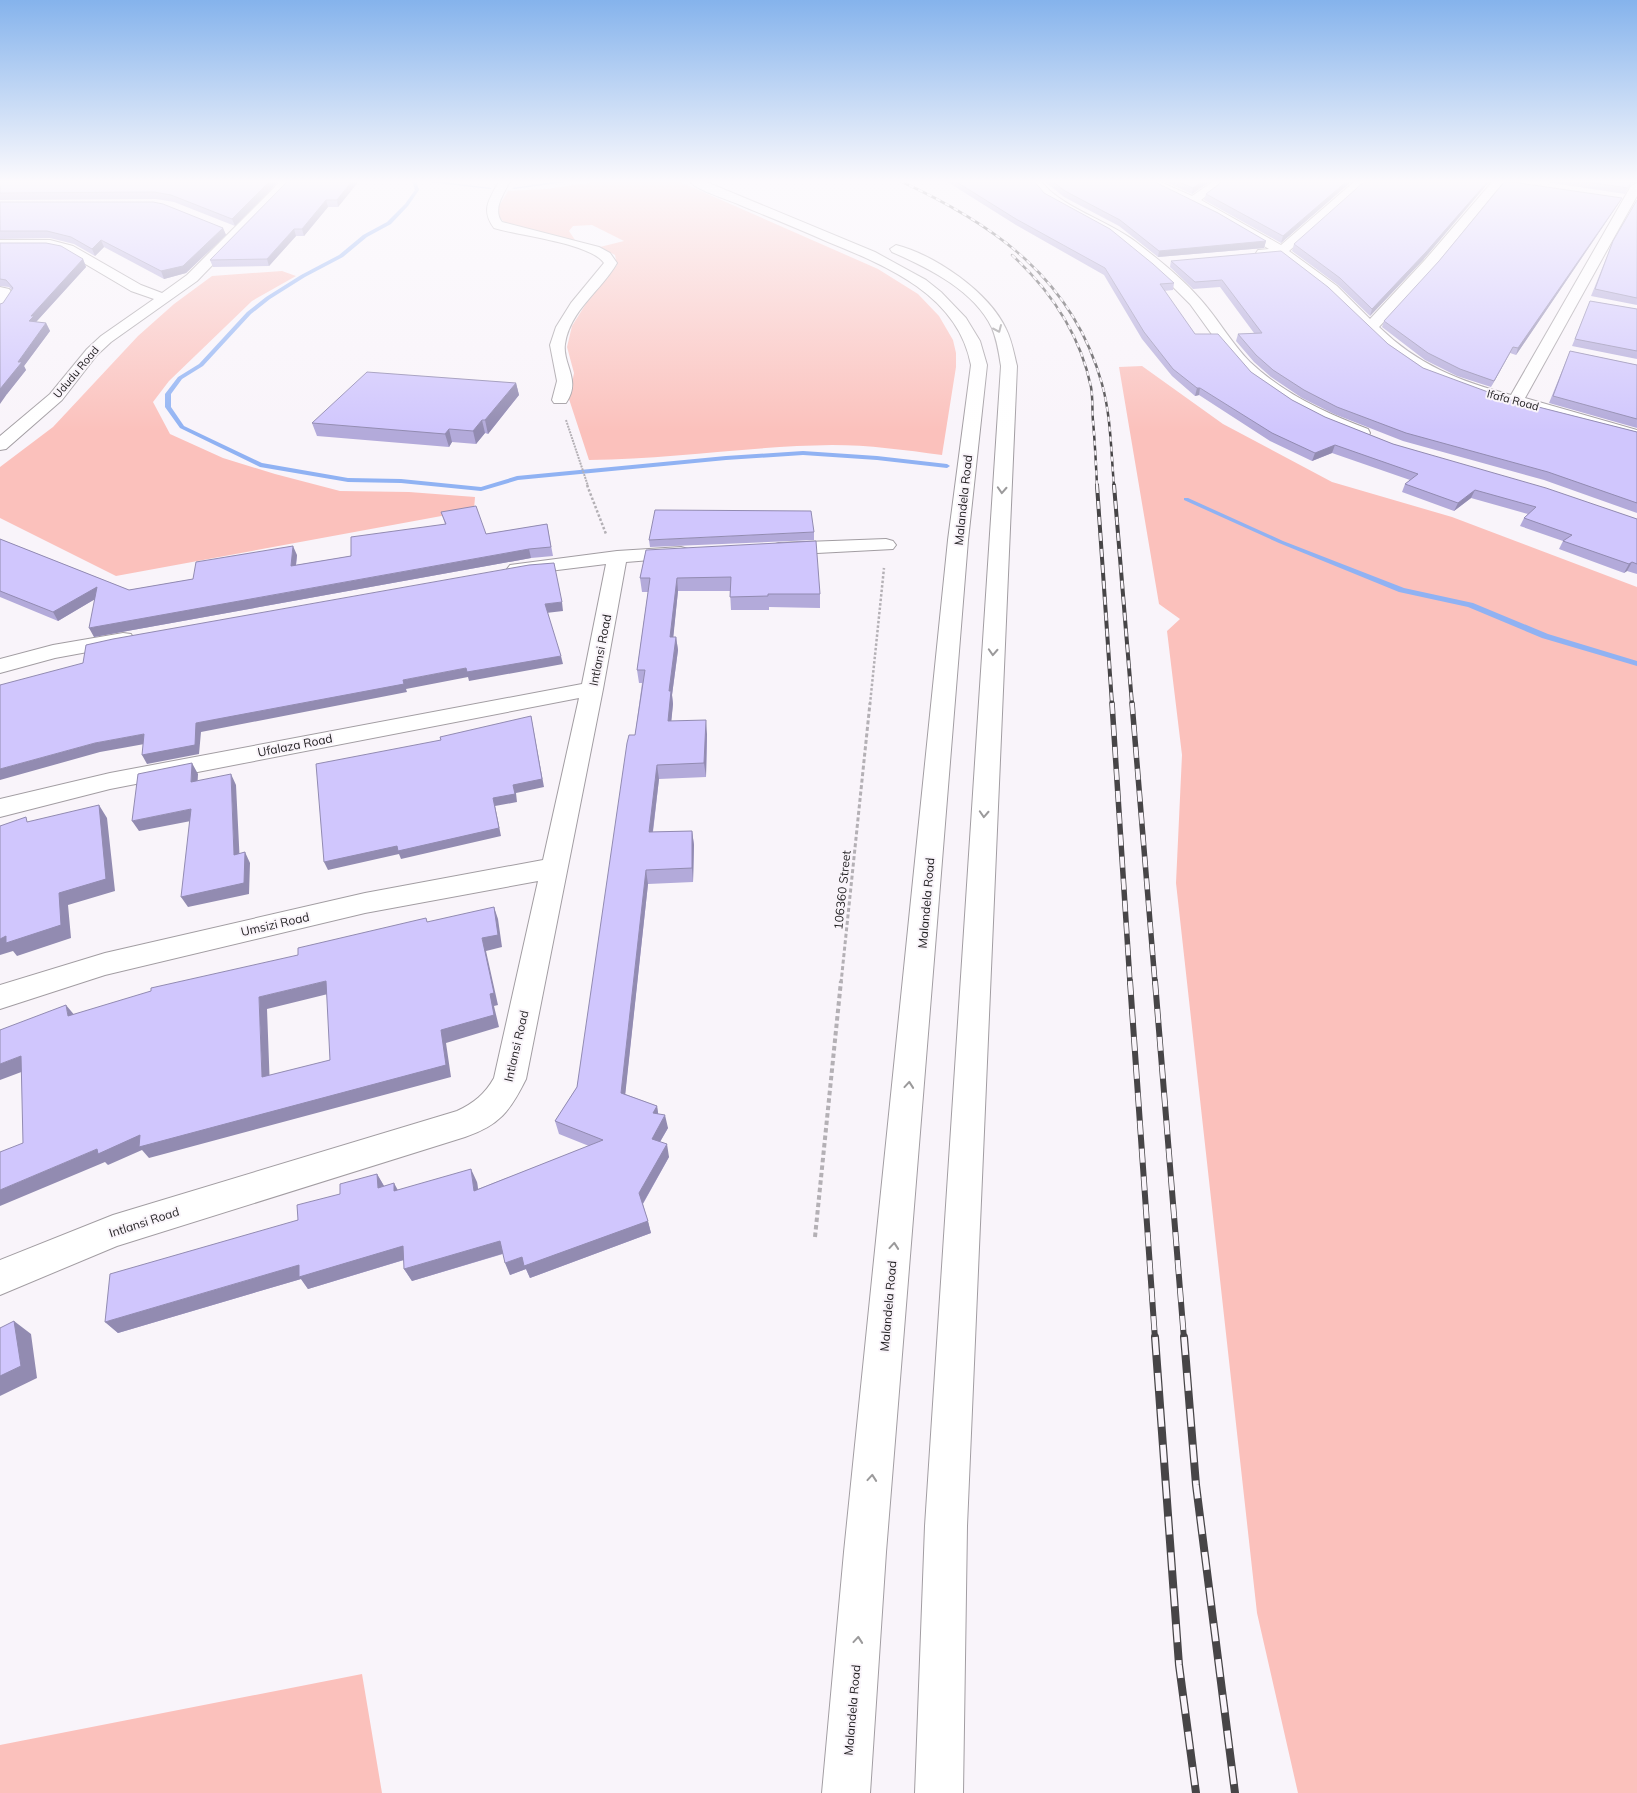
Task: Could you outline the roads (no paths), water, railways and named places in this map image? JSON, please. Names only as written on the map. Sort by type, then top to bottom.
[{"type":"street","points":[[96,265],[136,288],[164,298]]},
{"type":"street","name":"Ududu Road","points":[[0,445],[56,397],[92,352],[106,339],[192,278],[206,265]]},
{"type":"street","points":[[560,400],[564,375],[557,345],[563,327],[588,290],[605,273],[610,265]]},
{"type":"street","name":"Malandela Road","points":[[846,1793],[865,1552],[958,540],[979,365],[976,346],[964,325],[950,307],[918,282],[886,265]]},
{"type":"street","points":[[925,265],[959,284],[987,310],[998,326],[1009,366],[946,1526],[940,1793]]},
{"type":"street","points":[[1156,265],[1194,300],[1231,350],[1263,382],[1308,409],[1379,439]]},
{"type":"street","name":"Ifafa Road","points":[[1298,265],[1332,289],[1397,351],[1421,367],[1464,386],[1637,434]]},
{"type":"street","points":[[1371,327],[1428,265]]},
{"type":"street","points":[[1516,401],[1592,265]]},
{"type":"street","points":[[0,291],[8,296],[0,307]]},
{"type":"street","points":[[1573,299],[1591,302]]},
{"type":"street","points":[[1546,348],[1565,351]]},
{"type":"street","points":[[760,550],[886,545]]},
{"type":"street","points":[[494,572],[617,557],[701,552]]},
{"type":"street","name":"Intlansi Road","points":[[0,1278],[113,1231],[456,1126],[487,1113],[500,1098],[510,1079],[592,689],[617,557]]},
{"type":"street","points":[[0,666],[53,652],[146,634]]},
{"type":"street","name":"Ufalaza Road","points":[[0,808],[97,784],[386,726],[592,689]]},
{"type":"street","name":"Umsizi Road","points":[[0,997],[105,964],[365,903],[554,868]]},
{"type":"waterway","points":[[325,265],[268,298],[249,313],[201,365],[180,378],[168,394],[168,407],[182,427],[260,465],[348,480],[401,481],[481,489],[517,478],[726,458],[803,453],[877,458],[947,466]]},
{"type":"waterway","points":[[1186,499],[1281,542],[1402,590],[1470,605],[1545,636],[1637,664]]},
{"type":"railway","points":[[1022,265],[1051,299],[1080,349],[1092,391],[1097,486]]},
{"type":"railway","points":[[1030,265],[1050,285],[1071,314],[1089,347],[1105,396],[1114,486]]},
{"type":"railway","points":[[1097,485],[1112,704]]},
{"type":"railway","points":[[1114,485],[1132,704]]},
{"type":"railway","points":[[1112,703],[1130,983]]},
{"type":"railway","points":[[1132,703],[1155,983]]},
{"type":"railway","points":[[1130,981],[1155,1339]]},
{"type":"railway","points":[[1155,981],[1184,1339]]},
{"type":"railway","points":[[1155,1337],[1179,1665],[1196,1793]]},
{"type":"railway","points":[[1184,1337],[1196,1485],[1235,1793]]}]
